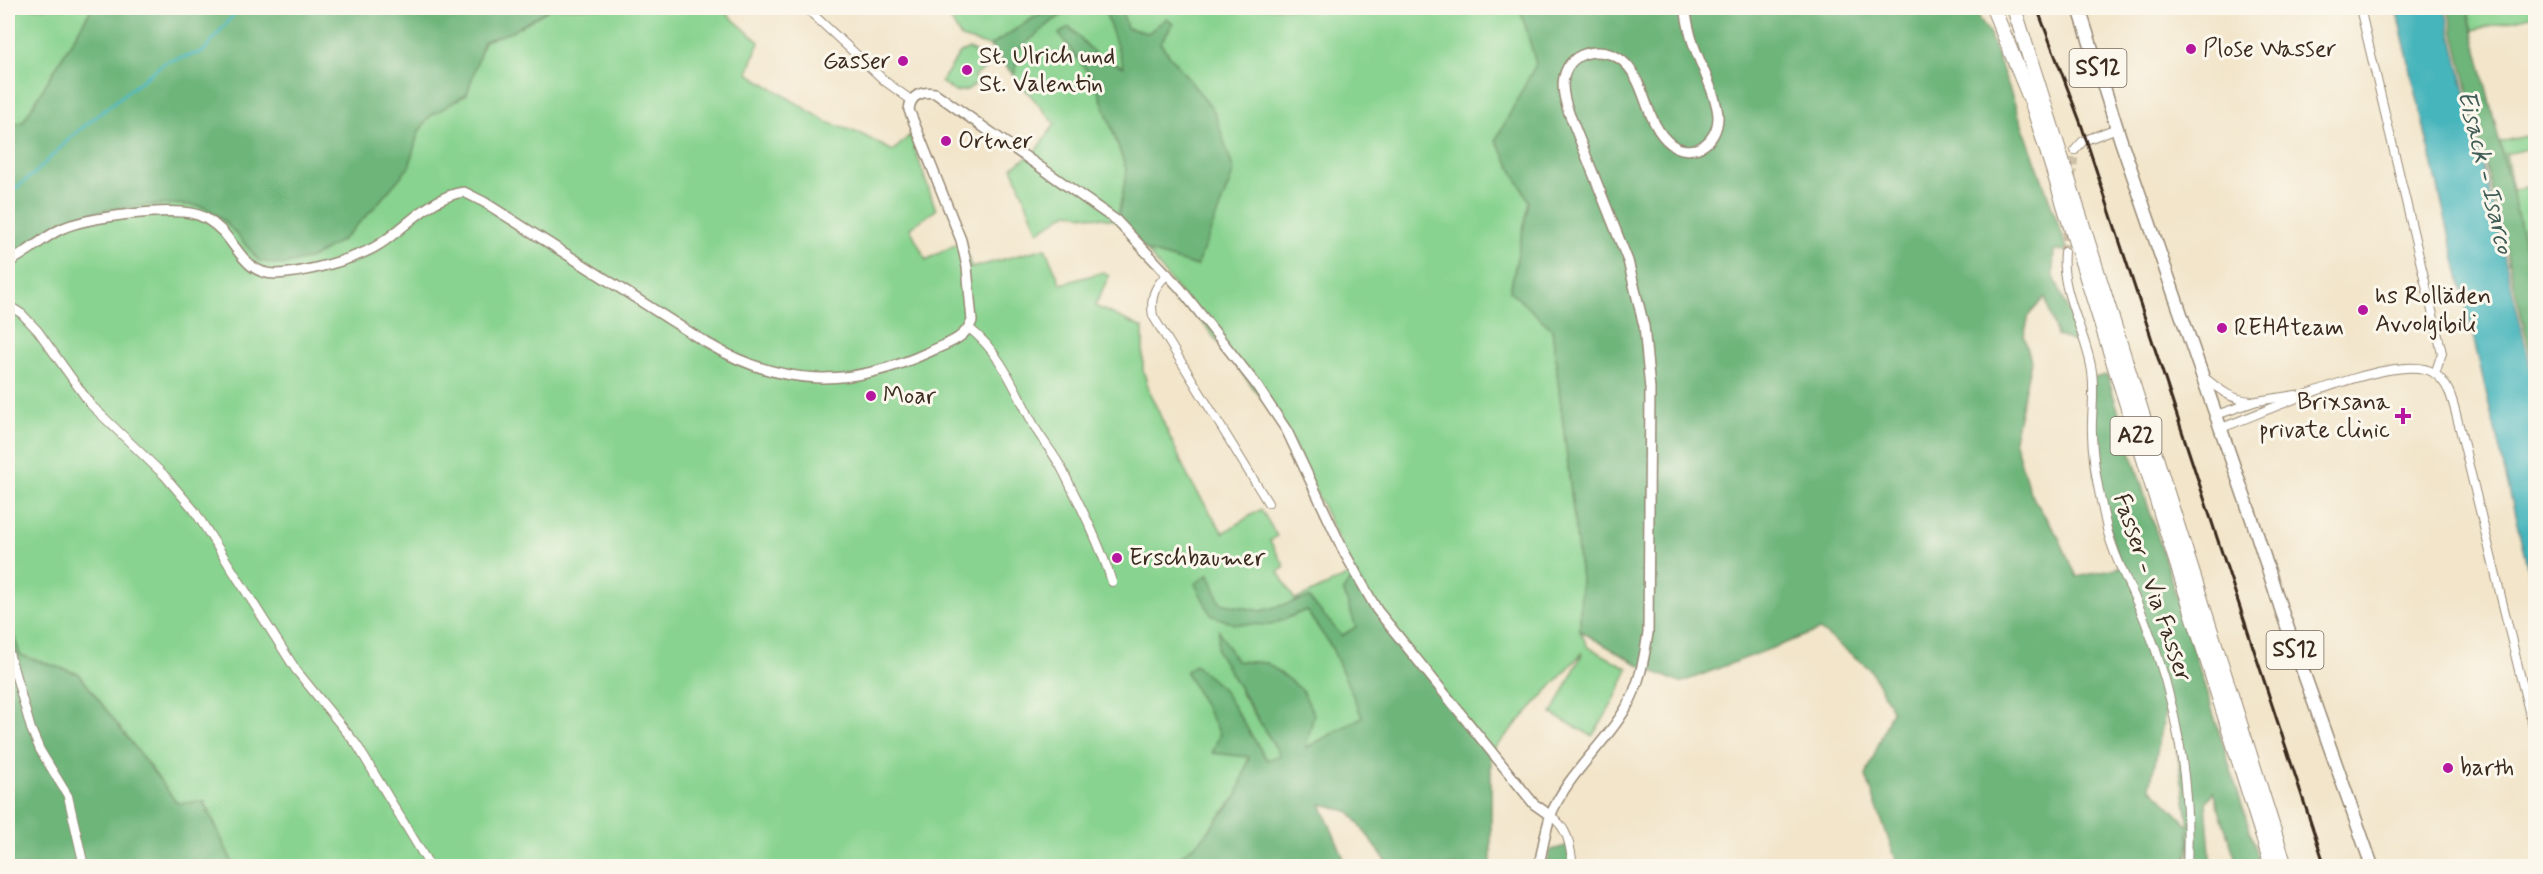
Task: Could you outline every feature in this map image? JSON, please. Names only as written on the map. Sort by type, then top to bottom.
[{"type":"highway","name":"A22","points":[[1993,8],[2032,103],[2272,867]]},
{"type":"highway","name":"A22","points":[[2014,8],[2285,867]]},
{"type":"main road","name":"SS12","points":[[2079,8],[2117,128],[2372,867]]},
{"type":"street","points":[[806,8],[886,82],[911,100]]},
{"type":"street","points":[[1539,867],[1551,816],[1564,790],[1613,727],[1635,689],[1643,667],[1649,592],[1650,389],[1644,326],[1628,261],[1566,105],[1563,79],[1569,65],[1584,54],[1602,52],[1612,55],[1632,71],[1657,125],[1670,143],[1686,150],[1703,146],[1715,132],[1718,115],[1692,41],[1685,8]]},
{"type":"street","points":[[2360,8],[2442,352],[2436,374]]},
{"type":"street","points":[[8,262],[24,254],[43,239],[76,223],[100,217],[176,212],[191,213],[212,222],[249,265],[256,269],[276,274],[290,272],[325,265],[367,252],[445,197],[464,192],[484,201],[721,352],[776,374],[810,379],[851,376],[915,358],[957,339],[969,328],[972,321],[964,252],[911,118],[909,107],[911,100],[924,93],[935,93],[1117,221],[1168,274],[1244,367],[1287,431],[1344,552],[1377,609],[1534,804],[1562,825],[1568,837],[1573,867]]},
{"type":"street","points":[[2075,150],[2083,141],[2117,128]]},
{"type":"street","name":"Fasser - Via Fasser","points":[[2064,252],[2064,273],[2092,367],[2092,434],[2095,476],[2108,532],[2152,641],[2183,762],[2188,826],[2187,867]]},
{"type":"street","points":[[1168,274],[1153,295],[1151,302],[1153,316],[1268,503]]},
{"type":"street","points":[[8,305],[22,314],[38,331],[91,405],[164,475],[194,510],[296,670],[357,746],[430,867]]},
{"type":"street","points":[[969,328],[995,356],[1016,386],[1036,429],[1064,472],[1078,505],[1099,543],[1112,582]]},
{"type":"street","points":[[2216,415],[2257,401],[2307,393],[2405,367],[2420,367],[2436,374],[2444,382],[2452,401],[2535,740]]},
{"type":"street","points":[[2203,377],[2227,396],[2240,400],[2257,401]]},
{"type":"street","points":[[2221,428],[2307,393]]},
{"type":"street","points":[[8,649],[40,750],[68,796],[84,867]]},
{"type":"green space","points":[[8,8],[92,8],[23,122],[11,125],[8,122]]},
{"type":"green space","points":[[92,8],[551,8],[511,32],[484,41],[467,94],[429,117],[418,133],[409,167],[372,210],[342,240],[311,258],[282,265],[259,261],[233,231],[210,210],[175,204],[117,208],[82,214],[54,226],[8,255],[8,122],[11,125],[23,122]]},
{"type":"green space","points":[[551,8],[720,8],[759,42],[748,73],[827,122],[861,134],[893,151],[910,135],[936,210],[910,228],[926,260],[964,240],[971,268],[1045,248],[1061,284],[1103,272],[1109,276],[1095,306],[1143,328],[1143,370],[1150,393],[1189,479],[1223,533],[1261,509],[1277,536],[1270,541],[1285,567],[1278,572],[1295,600],[1354,573],[1287,431],[1147,251],[1214,111],[1160,43],[1172,24],[1167,18],[1148,33],[1127,28],[1121,8],[1520,8],[1537,63],[1496,140],[1529,201],[1510,291],[1552,329],[1581,578],[1580,631],[1588,647],[1628,668],[1613,703],[1592,736],[1552,714],[1583,652],[1491,752],[1344,590],[1356,627],[1341,636],[1309,598],[1261,611],[1220,603],[1209,575],[1211,614],[1271,625],[1306,610],[1331,646],[1363,717],[1306,748],[1267,663],[1236,661],[1219,632],[1242,695],[1281,755],[1268,761],[1247,730],[1186,672],[1220,734],[1249,757],[1237,795],[1201,840],[1168,866],[234,866],[205,802],[177,803],[79,674],[20,655],[8,617],[8,255],[54,226],[82,214],[117,208],[175,204],[210,210],[233,231],[259,261],[311,258],[342,240],[372,210],[409,167],[418,133],[429,117],[467,94],[484,41],[511,32]]},
{"type":"green space","points":[[944,8],[1049,8],[990,46],[961,38]]},
{"type":"green space","points":[[1049,8],[1074,8],[1054,20],[1019,49],[1014,76],[990,46]]},
{"type":"green space","points":[[1074,8],[1104,8],[1125,68],[1097,56],[1070,27],[1059,34],[1095,81],[1127,172],[1117,221],[1068,212],[1038,232],[1012,167],[1033,154],[1055,124],[1014,76],[1019,49],[1054,20]]},
{"type":"green space","points":[[1104,8],[1121,8],[1127,28],[1148,33],[1167,18],[1173,24],[1160,43],[1214,111],[1234,171],[1197,266],[1147,251],[1117,221],[1127,171],[1095,81],[1059,34],[1069,27],[1097,56],[1124,67]]},
{"type":"green space","points":[[1520,8],[1973,8],[1989,33],[2068,251],[2054,250],[2053,274],[2082,344],[2057,336],[2045,297],[2029,315],[2024,336],[2031,361],[2014,439],[2030,493],[2058,536],[2077,577],[2120,567],[2095,476],[2093,378],[2107,375],[2261,866],[2238,866],[2213,792],[2206,802],[2211,866],[2191,866],[2189,829],[2187,866],[1898,866],[1866,776],[1892,710],[1870,669],[1820,630],[1680,683],[1643,667],[1580,631],[1581,578],[1552,329],[1510,291],[1529,201],[1496,140],[1536,64]],"holes":[[[2169,699],[2189,826],[2150,787]]]},
{"type":"green space","points":[[2448,8],[2467,8],[2530,269],[2536,308],[2535,373]]},
{"type":"green space","points":[[2467,8],[2535,8],[2535,15],[2473,30]]},
{"type":"green space","points":[[969,49],[979,55],[987,67],[974,76],[978,82],[967,90],[955,92],[941,82],[960,53]]},
{"type":"green space","points":[[2535,134],[2535,147],[2506,154],[2513,190],[2535,185],[2535,268],[2530,269],[2500,142]]},
{"type":"green space","points":[[1355,573],[1377,610],[1491,752],[1491,866],[1390,866],[1350,812],[1321,804],[1347,866],[1168,866],[1201,840],[1237,796],[1249,757],[1212,753],[1220,734],[1186,672],[1195,665],[1222,688],[1267,760],[1280,755],[1217,651],[1219,631],[1236,661],[1267,663],[1302,690],[1314,714],[1306,748],[1362,717],[1331,646],[1306,610],[1271,625],[1234,624],[1211,615],[1195,584],[1209,574],[1220,603],[1261,611],[1309,598],[1342,636],[1356,627],[1343,590]]},
{"type":"green space","points":[[8,617],[20,655],[79,674],[177,803],[204,802],[234,866],[8,866]]},
{"type":"green space","points":[[1570,845],[1573,866],[1546,866],[1551,850]]},
{"type":"water","points":[[2396,8],[2445,8],[2535,385],[2535,600]]},
{"type":"waterway","points":[[8,194],[34,174],[72,136],[165,62],[203,52],[239,8]]},
{"type":"tunnel","points":[[2072,178],[2075,150]]},
{"type":"tunnel","points":[[2064,252],[2067,223]]},
{"type":"railway","points":[[2037,8],[2081,124],[2325,866]]},
{"type":"place","name":"Plose Wasser","points":[[2191,49]]},
{"type":"place","name":"Gasser","points":[[903,61]]},
{"type":"place","name":"St. Ulrich und St. Valentin","points":[[967,70]]},
{"type":"place","name":"Ortner","points":[[946,141]]},
{"type":"place","name":"hs Rolläden Avvolgibili","points":[[2363,310]]},
{"type":"place","name":"REHAteam","points":[[2222,328]]},
{"type":"place","name":"Moar","points":[[871,396]]},
{"type":"place","name":"Brixsana private clinic","points":[[2403,416]]},
{"type":"place","name":"Erschbaumer","points":[[1117,558]]},
{"type":"place","name":"barth","points":[[2448,768]]},
{"type":"water label","name":"Eisack - Isarco","points":[[2485,172]]}]
